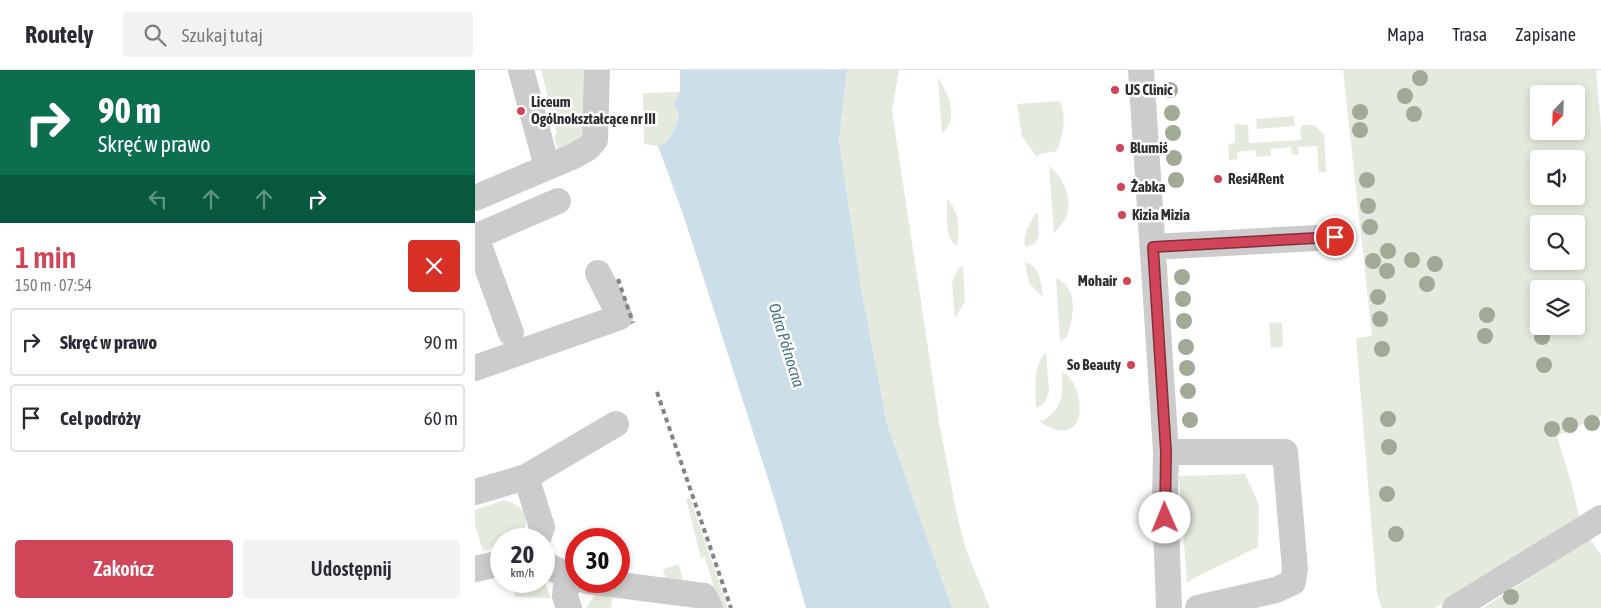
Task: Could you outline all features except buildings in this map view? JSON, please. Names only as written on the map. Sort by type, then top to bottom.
[{"type":"street","points":[[521,70],[545,163]]},
{"type":"street","points":[[475,198],[545,163],[589,148],[595,140],[597,70]]},
{"type":"street","points":[[1141,70],[1166,452],[1165,500],[1169,608]]},
{"type":"street","points":[[511,333],[475,237],[559,201]]},
{"type":"street","points":[[1153,247],[1335,237]]},
{"type":"street","points":[[475,368],[620,317],[598,273]]},
{"type":"street","points":[[475,492],[526,477],[616,424]]},
{"type":"street","points":[[1166,452],[1285,452],[1295,569],[1293,582],[1278,599],[1198,608]]},
{"type":"street","points":[[526,477],[542,528]]},
{"type":"street","points":[[1455,608],[1601,518]]},
{"type":"street","points":[[475,569],[490,566]]},
{"type":"street","points":[[630,586],[704,596],[710,608]]},
{"type":"street","points":[[567,593],[565,596],[569,608]]},
{"type":"shaded area","points":[[541,70],[589,70],[587,106],[582,134],[574,144],[558,152],[554,135],[557,134]]},
{"type":"shaded area","points":[[847,70],[899,70],[892,111],[940,427],[957,515],[966,550],[990,608],[952,608],[887,424],[862,293],[839,141]]},
{"type":"shaded area","points":[[1343,70],[1596,70],[1601,126],[1601,416],[1557,436],[1579,516],[1435,608],[1382,608],[1377,593],[1356,338],[1371,336]]},
{"type":"shaded area","points":[[938,77],[951,106],[950,120],[942,134]]},
{"type":"shaded area","points":[[680,92],[674,103],[679,115],[676,126],[667,142],[658,146],[644,144],[643,93]]},
{"type":"shaded area","points":[[1060,101],[1063,126],[1057,151],[1040,154],[1037,157],[1022,136],[1017,104]]},
{"type":"shaded area","points":[[1294,116],[1295,126],[1257,129],[1256,119]]},
{"type":"shaded area","points":[[1235,124],[1248,125],[1249,143],[1301,140],[1300,129],[1302,125],[1314,125],[1324,134],[1326,172],[1319,172],[1317,146],[1298,147],[1299,154],[1292,155],[1291,147],[1271,149],[1271,156],[1256,157],[1255,150],[1237,152],[1237,159],[1229,160],[1228,144],[1235,143]]},
{"type":"shaded area","points":[[1049,166],[1062,180],[1067,192],[1069,205],[1064,220],[1054,234]]},
{"type":"shaded area","points":[[947,199],[957,215],[957,246],[948,231]]},
{"type":"shaded area","points":[[1036,213],[1038,213],[1039,236],[1034,244],[1025,247],[1026,233]]},
{"type":"shaded area","points":[[1025,262],[1030,264],[1037,272],[1041,281],[1043,297],[1029,283]]},
{"type":"shaded area","points":[[963,266],[965,301],[955,318],[952,283],[958,269]]},
{"type":"shaded area","points":[[1056,278],[1069,289],[1073,304],[1067,337],[1060,341]]},
{"type":"shaded area","points":[[1282,322],[1283,347],[1271,348],[1269,323]]},
{"type":"shaded area","points":[[1046,352],[1049,392],[1044,404],[1036,408],[1035,386],[1037,372]]},
{"type":"shaded area","points":[[1062,372],[1070,378],[1076,389],[1079,401],[1079,413],[1076,423],[1069,430],[1057,430],[1040,422],[1058,407],[1062,395]]},
{"type":"shaded area","points":[[1245,474],[1259,505],[1258,547],[1187,583],[1179,476]]},
{"type":"shaded area","points":[[690,498],[728,608],[720,608],[705,557],[701,558],[686,499]]},
{"type":"shaded area","points":[[504,500],[523,510],[527,520],[526,525],[525,528],[490,528],[490,549],[483,551],[475,525],[475,510]]},
{"type":"shaded area","points":[[1590,539],[1601,555],[1601,608],[1483,608]]},
{"type":"shaded area","points":[[679,564],[683,583],[667,583],[663,569]]},
{"type":"shaded area","points":[[515,593],[549,593],[551,598],[515,597]]},
{"type":"shaded area","points":[[613,593],[611,608],[586,608],[595,595]]},
{"type":"water","name":"Odra Północna","points":[[680,70],[847,70],[839,141],[862,293],[887,424],[952,608],[806,608],[776,504],[683,214],[658,146],[667,142],[676,126],[679,115],[674,103],[680,92]]},
{"type":"railway","points":[[618,279],[633,323]]},
{"type":"railway","points":[[657,392],[731,608]]},
{"type":"place","name":"US Clinic","points":[[1115,90]]},
{"type":"place","name":"Liceum Ogólnokształcące nr III","points":[[521,111]]},
{"type":"place","name":"Blumiś","points":[[1120,148]]},
{"type":"place","name":"Resi4Rent","points":[[1218,179]]},
{"type":"place","name":"Żabka","points":[[1121,187]]},
{"type":"place","name":"Kizia Mizia","points":[[1122,215]]},
{"type":"place","name":"Mohair","points":[[1127,281]]},
{"type":"place","name":"So Beauty","points":[[1131,365]]},
{"type":"route","points":[[1165,518],[1166,452],[1153,247],[1335,237]]}]
